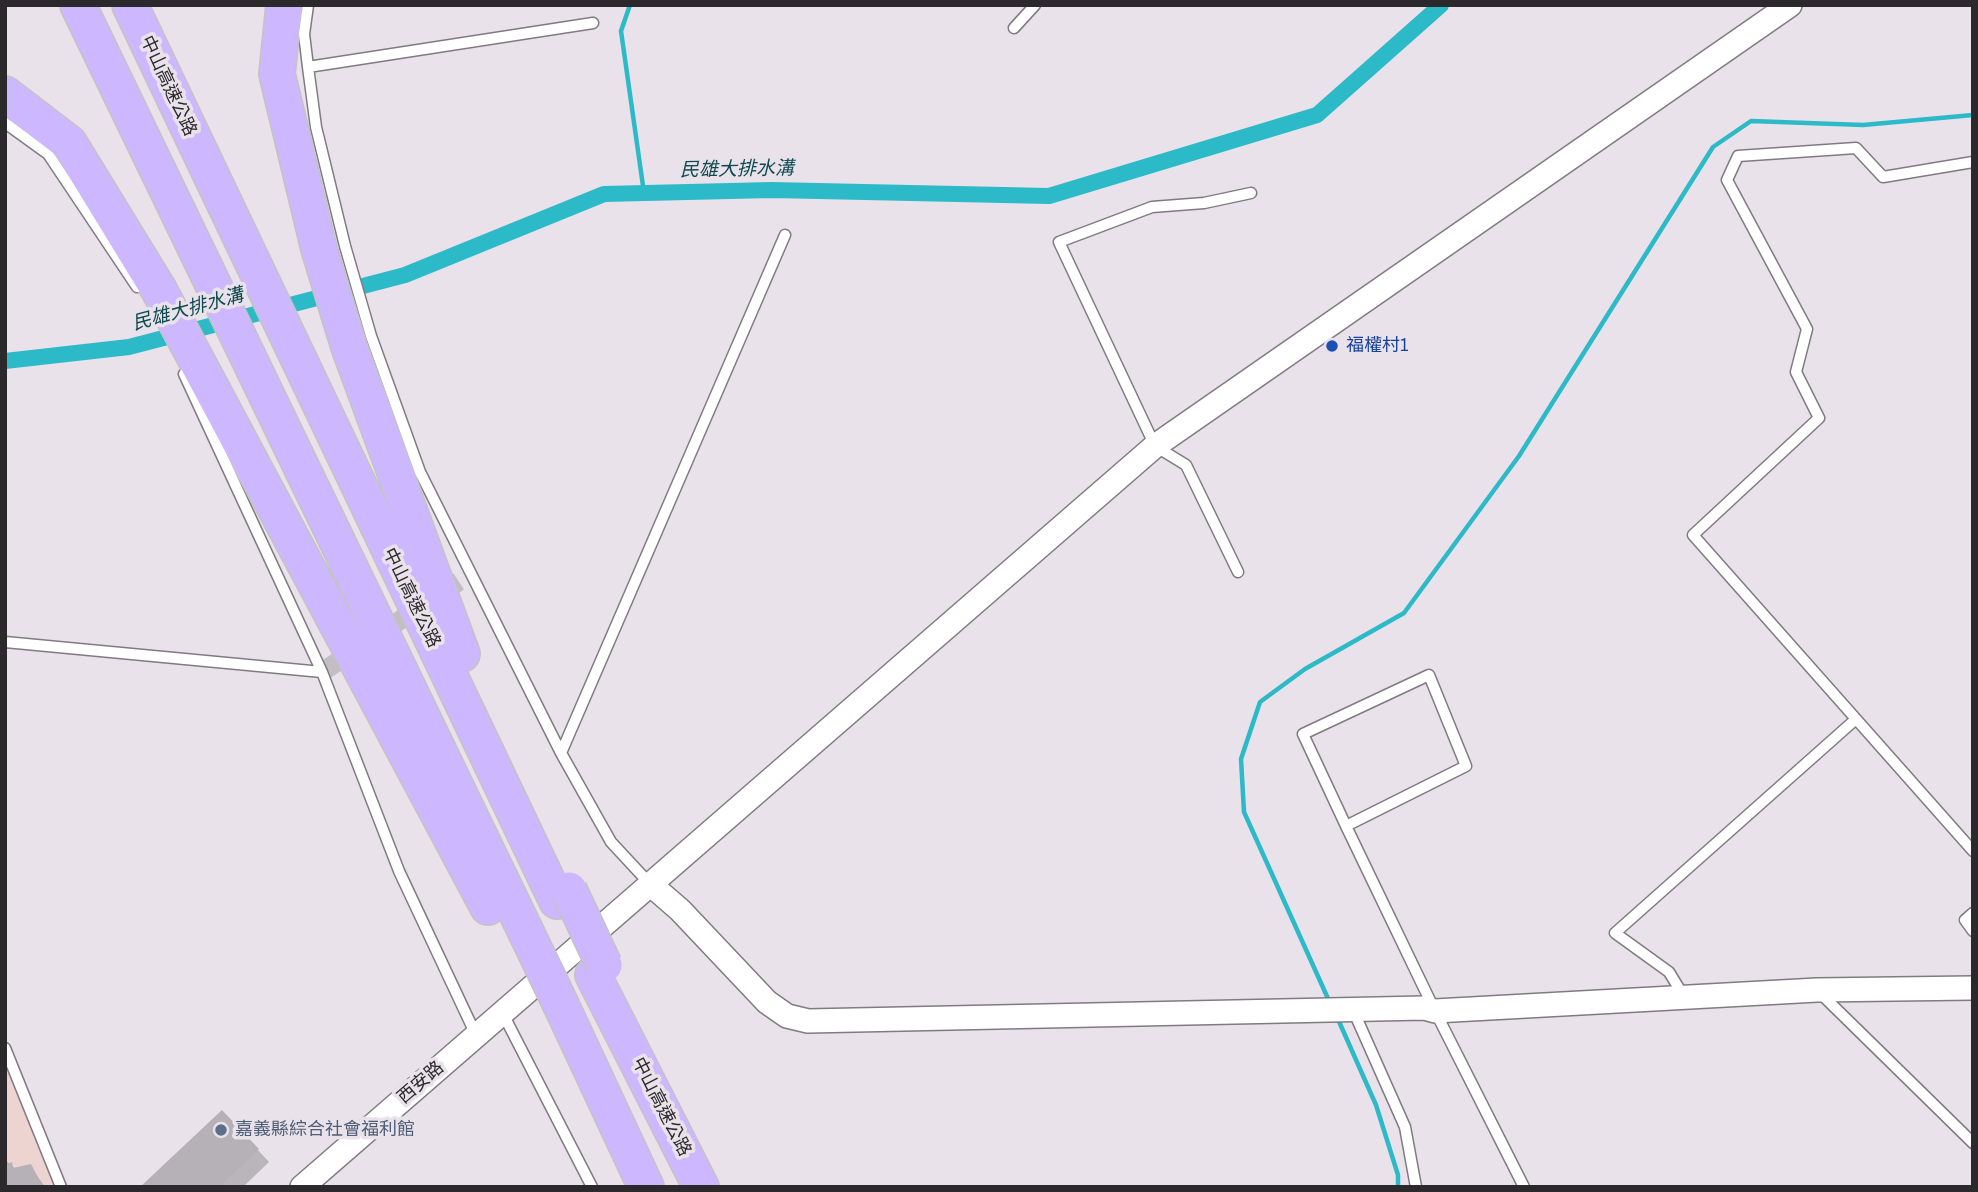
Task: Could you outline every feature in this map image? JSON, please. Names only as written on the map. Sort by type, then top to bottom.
[{"type":"highway","points":[[78,5],[244,353],[616,1153],[645,1185]]},
{"type":"highway","name":"中山高速公路","points":[[130,5],[290,346],[563,896],[701,1187]]},
{"type":"highway","points":[[265,5],[293,71]]},
{"type":"highway","points":[[284,5],[293,71],[332,248],[360,342],[455,640],[563,896]]},
{"type":"highway","points":[[5,94],[69,143],[152,294],[187,368],[517,938]]},
{"type":"street","name":"西安路","points":[[302,1187],[1155,446],[1790,5]]},
{"type":"street","points":[[650,884],[680,910],[767,1002],[788,1016],[808,1021],[1424,1008],[1435,1011],[1817,990],[1973,988]]},
{"type":"lane","points":[[308,5],[304,34],[293,71],[593,23]]},
{"type":"lane","points":[[1014,28],[1035,5]]},
{"type":"lane","points":[[5,123],[48,154],[152,294]]},
{"type":"lane","points":[[1973,162],[1883,177],[1856,148],[1738,156],[1727,180],[1807,329],[1796,372],[1819,418],[1693,535],[1973,851]]},
{"type":"lane","points":[[1238,572],[1186,465],[1155,446],[1059,242],[1152,207],[1204,203],[1251,193]]},
{"type":"lane","points":[[561,753],[785,235]]},
{"type":"lane","points":[[360,342],[420,472],[561,753],[611,842],[650,884]]},
{"type":"lane","points":[[187,368],[322,672],[400,871],[476,1035]]},
{"type":"lane","points":[[5,642],[322,672]]},
{"type":"lane","points":[[1346,826],[1466,766],[1429,675],[1303,734],[1346,826],[1435,1011],[1524,1187]]},
{"type":"lane","points":[[1684,996],[1670,972],[1615,933],[1856,719]]},
{"type":"lane","points":[[1973,913],[1965,920],[1973,931]]},
{"type":"lane","points":[[1817,990],[1973,1143]]},
{"type":"lane","points":[[1340,1010],[1405,1127],[1416,1187]]},
{"type":"lane","points":[[502,1012],[592,1187]]},
{"type":"lane","points":[[5,1048],[61,1187]]},
{"type":"shaded area","points":[[5,1061],[41,1155],[56,1187],[5,1187]]},
{"type":"building","name":"嘉義縣綜合社會福利館","points":[[222,1110],[259,1149],[219,1187],[140,1187]]},
{"type":"building","points":[[12,1162],[13,1168],[31,1164],[43,1187],[5,1187],[5,1165]]},
{"type":"waterway","points":[[630,5],[621,31],[644,193]]},
{"type":"waterway","name":"民雄大排水溝","points":[[5,361],[129,347],[405,275],[604,194],[772,190],[1049,196],[1317,115],[1441,5]]},
{"type":"waterway","points":[[1330,1003],[1244,812],[1241,759],[1260,702],[1305,669],[1404,613],[1519,456],[1713,147],[1751,121],[1863,125],[1973,115]]},
{"type":"waterway","points":[[1337,1017],[1376,1105],[1398,1175],[1398,1187]]},
{"type":"tunnel","points":[[322,672],[470,574]]},
{"type":"place","name":"福權村1","points":[[1332,346]]},
{"type":"place","name":"嘉義縣綜合社會福利館","points":[[221,1130]]}]
